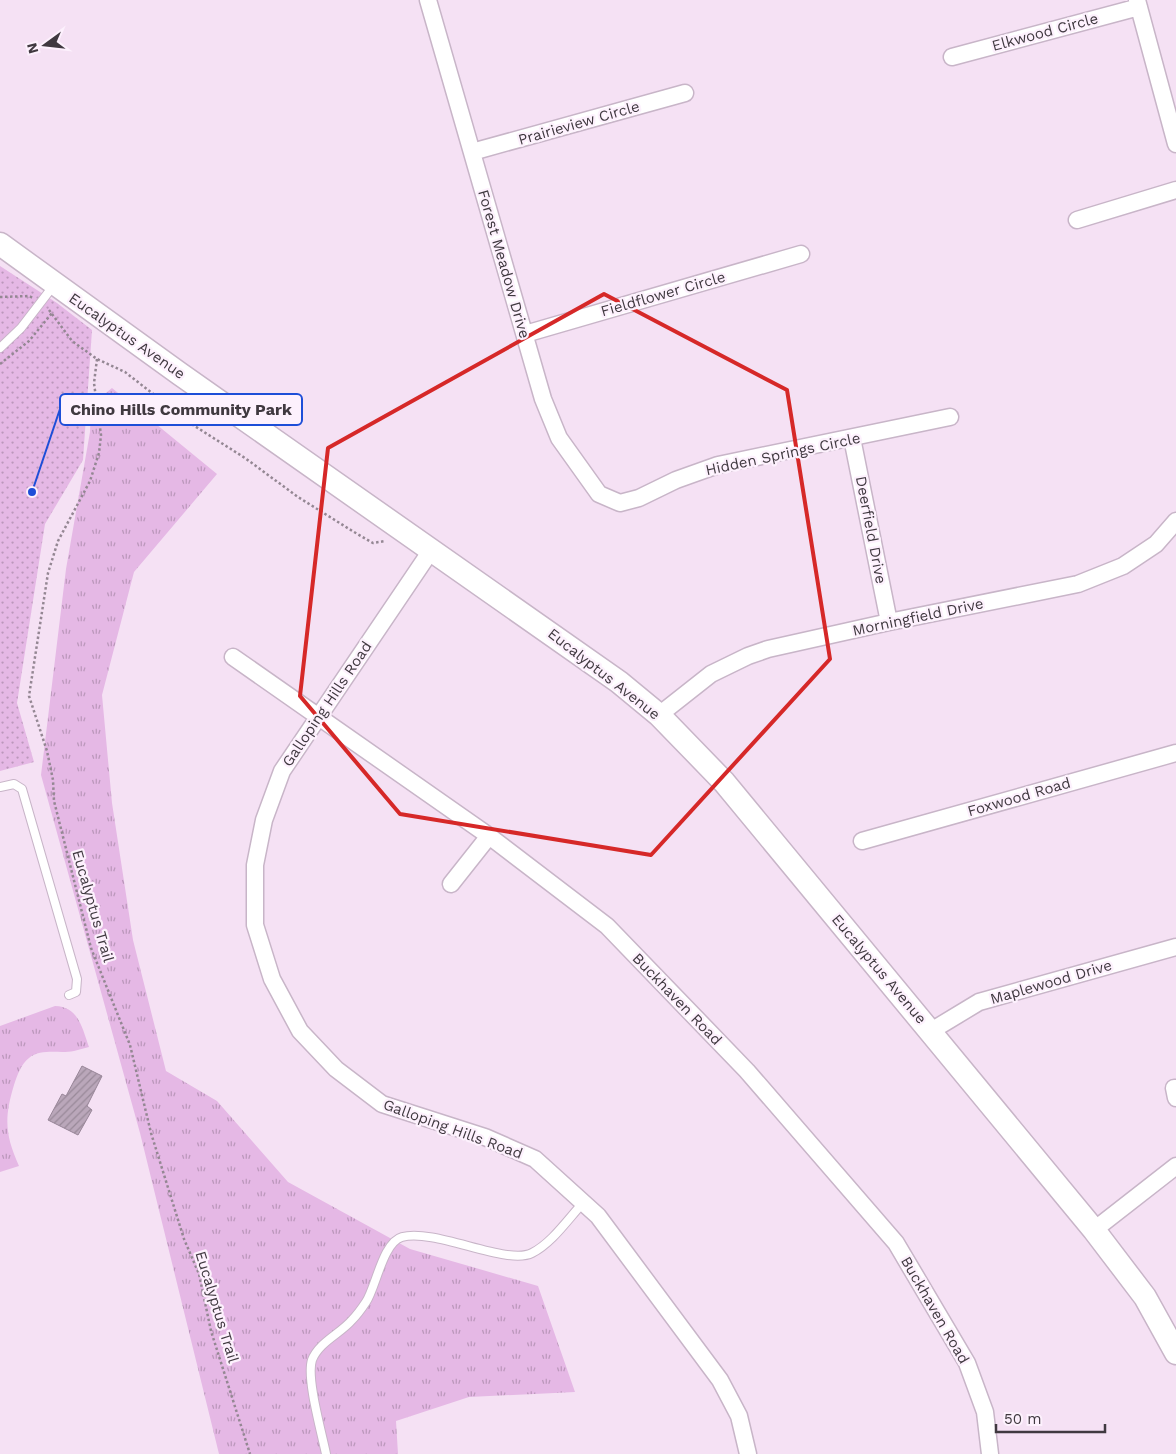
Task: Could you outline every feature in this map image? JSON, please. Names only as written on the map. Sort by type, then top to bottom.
[{"type":"street","name":"Forest Meadow Drive","points":[[428,0],[543,399],[560,438],[599,494],[620,503]]},
{"type":"street","name":"Elkwood Circle","points":[[952,57],[1138,4]]},
{"type":"street","points":[[1138,4],[1176,144]]},
{"type":"street","name":"Prairieview Circle","points":[[472,152],[685,93]]},
{"type":"street","points":[[1077,220],[1176,190]]},
{"type":"street","name":"Eucalyptus Avenue","points":[[0,244],[54,285],[619,682],[659,715],[724,782],[1094,1230],[1145,1297],[1176,1353]]},
{"type":"street","name":"Fieldflower Circle","points":[[525,334],[800,254]]},
{"type":"street","name":"Hidden Springs Circle","points":[[620,503],[639,498],[676,480],[718,465],[950,418]]},
{"type":"street","name":"Deerfield Drive","points":[[852,438],[889,622]]},
{"type":"street","name":"Morningfield Drive","points":[[659,715],[711,674],[748,656],[768,649],[889,622],[1078,584],[1123,566],[1156,544],[1176,521]]},
{"type":"street","name":"Galloping Hills Road","points":[[432,549],[282,771],[264,820],[255,865],[255,925],[272,979],[300,1031],[336,1069],[382,1104],[485,1137],[534,1159],[598,1216],[720,1380],[739,1416],[748,1454]]},
{"type":"street","name":"Buckhaven Road","points":[[233,657],[489,836],[607,926],[747,1071],[896,1243],[967,1363],[985,1412],[990,1454]]},
{"type":"street","name":"Foxwood Road","points":[[862,841],[1176,753]]},
{"type":"street","points":[[452,884],[489,836]]},
{"type":"street","name":"Maplewood Drive","points":[[931,1031],[978,1002],[1176,947]]},
{"type":"street","points":[[1094,1230],[1176,1166]]},
{"type":"lane","points":[[0,348],[21,328],[54,285]]},
{"type":"lane","points":[[0,787],[14,784],[22,789],[77,979],[76,992],[69,995]]},
{"type":"lane","points":[[326,1454],[312,1385],[312,1360],[326,1342],[352,1321],[367,1300],[388,1248],[399,1238],[417,1234],[513,1255],[530,1254],[543,1246],[583,1203]]},
{"type":"path","points":[[0,297],[29,296],[41,303],[52,313],[66,335],[98,359],[125,372],[193,425],[245,458],[304,501],[358,535],[378,543],[386,540],[398,526]]},
{"type":"path","points":[[0,364],[29,341],[52,313]]},
{"type":"path","name":"Eucalyptus Trail","points":[[98,359],[94,383],[101,435],[99,454],[90,481],[58,541],[48,573],[30,696],[47,751],[53,780],[54,801],[91,948],[130,1045],[151,1133],[184,1239],[199,1274],[211,1331],[250,1454]]},
{"type":"highlighted area","points":[[604,294],[787,390],[830,659],[651,855],[400,814],[300,696],[328,448]]},
{"type":"green space","points":[[0,266],[57,303],[92,330],[83,460],[45,524],[17,703],[34,762],[0,771]]},
{"type":"green space","points":[[112,388],[217,474],[134,572],[102,695],[112,803],[133,940],[166,1071],[217,1101],[288,1182],[410,1249],[538,1286],[575,1392],[469,1397],[396,1421],[398,1454],[219,1454],[140,1133],[41,775],[66,569],[90,432],[91,405]]},
{"type":"green space","points":[[55,1006],[63,1007],[74,1014],[89,1047],[69,1052],[39,1053],[24,1063],[14,1085],[7,1117],[11,1145],[19,1166],[0,1172],[0,1026]]},
{"type":"building","points":[[82,1066],[102,1076],[87,1106],[92,1110],[78,1135],[48,1120],[62,1094],[66,1096]]},
{"type":"place","name":"Chino Hills Community Park","points":[[32,492]]}]
